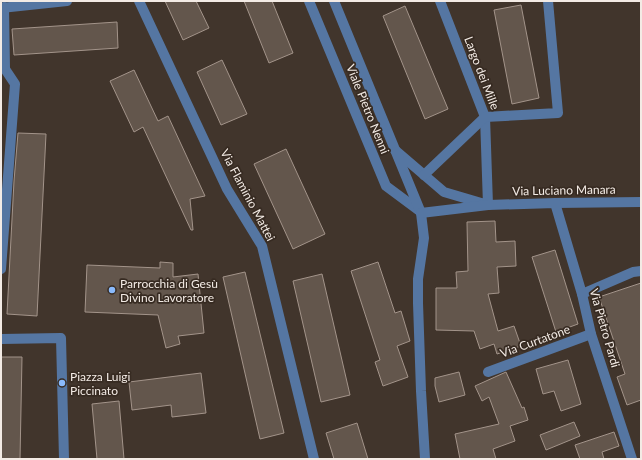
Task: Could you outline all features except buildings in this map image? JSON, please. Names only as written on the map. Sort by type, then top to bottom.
[{"type":"street","points":[[1,269],[15,84],[5,69],[3,8],[67,1]]},
{"type":"street","name":"Via Flaminio Mattei","points":[[139,1],[227,189],[262,246],[314,459]]},
{"type":"street","name":"Viale Pietro Nenni","points":[[309,1],[386,186],[421,213]]},
{"type":"street","name":"Viale Pietro Nenni","points":[[334,1],[421,213],[424,238],[418,280],[418,303],[421,391],[426,458]]},
{"type":"street","name":"Largo dei Mille","points":[[440,1],[485,117],[488,205]]},
{"type":"street","points":[[424,175],[485,117],[558,114],[548,1]]},
{"type":"street","points":[[395,150],[444,192],[488,205]]},
{"type":"street","name":"Via Luciano Manara","points":[[488,205],[641,202]]},
{"type":"street","name":"Via Pietro Pardi","points":[[556,203],[582,294],[591,334],[632,459]]},
{"type":"street","points":[[421,213],[488,205]]},
{"type":"street","points":[[582,294],[633,272],[641,271]]},
{"type":"street","name":"Via Curtatone","points":[[488,372],[591,334]]},
{"type":"street","points":[[1,339],[61,338],[64,459]]},
{"type":"place","name":"Parrocchia di Gesù Divino Lavoratore","points":[[112,290]]},
{"type":"place","name":"Piazza Luigi Piccinato","points":[[62,383]]}]
